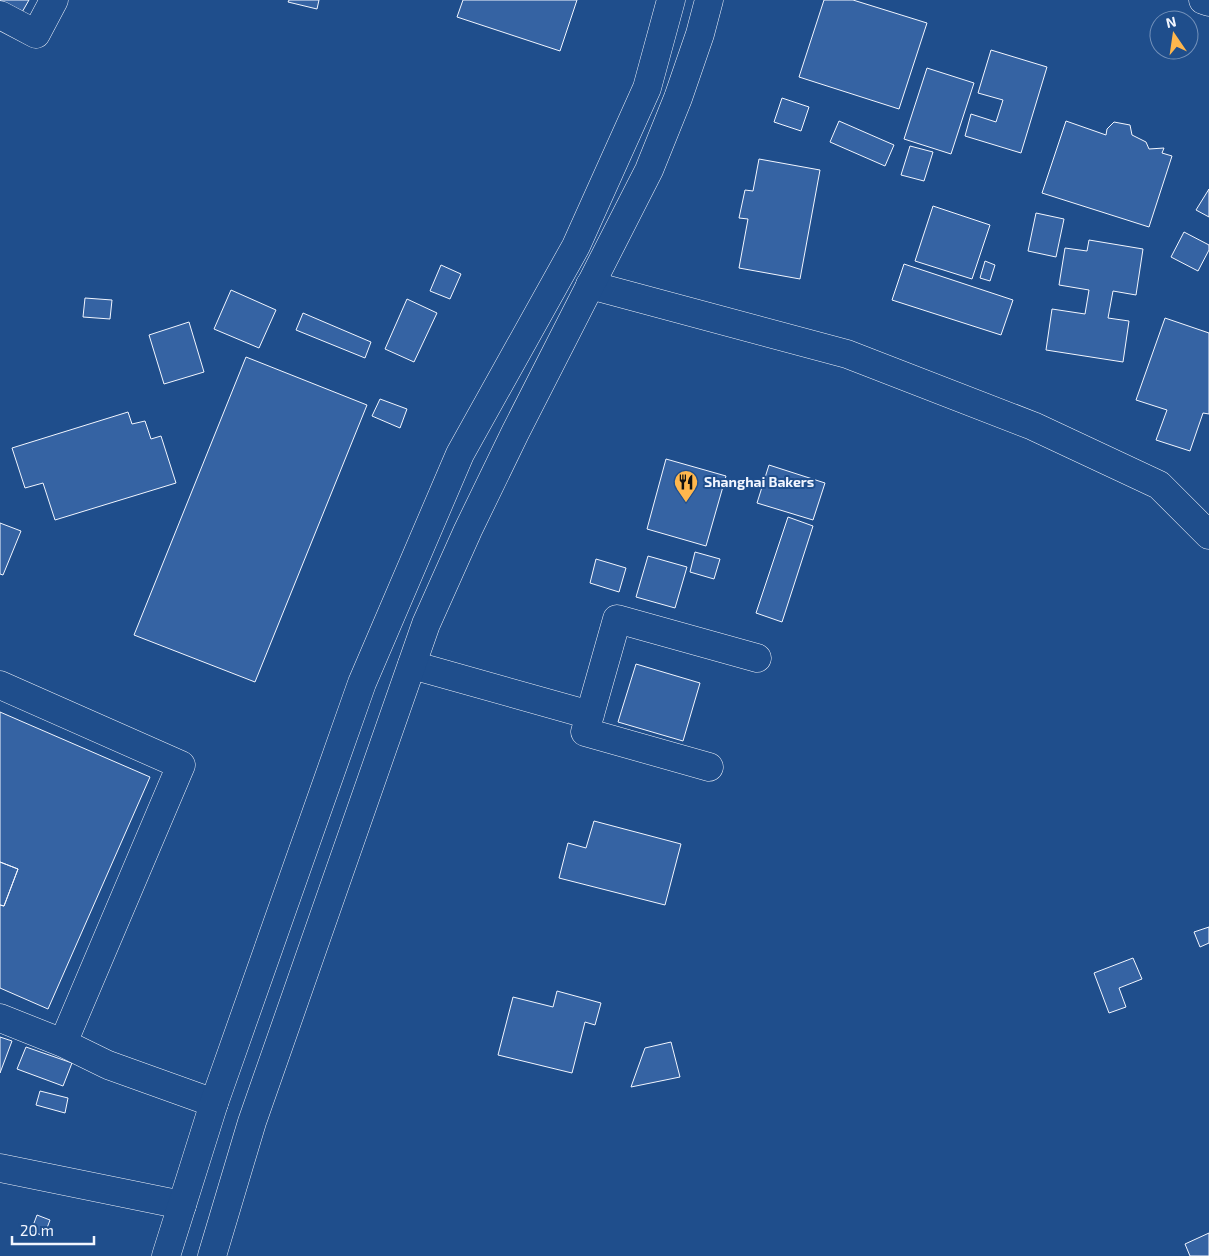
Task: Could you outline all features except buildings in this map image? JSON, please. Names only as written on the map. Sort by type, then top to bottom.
[{"type":"main road","points":[[0,15],[36,34],[54,0]]},
{"type":"main road","points":[[166,1256],[214,1104],[362,683],[460,454],[580,237],[647,88],[672,0]]},
{"type":"main road","points":[[212,1256],[252,1122],[426,624],[468,530],[649,170],[678,98],[700,34],[709,0]]},
{"type":"main road","points":[[1203,0],[1209,2]]},
{"type":"main road","points":[[590,285],[847,354],[1033,426],[1158,485],[1209,535]]},
{"type":"main road","points":[[709,766],[585,732],[618,620],[757,658]]},
{"type":"main road","points":[[412,665],[590,715]]},
{"type":"main road","points":[[0,685],[182,765],[63,1043]]},
{"type":"main road","points":[[0,1018],[63,1043],[108,1065],[214,1104]]},
{"type":"main road","points":[[0,1168],[182,1205]]},
{"type":"place","name":"Shanghai Bakers","points":[[686,503]]}]
